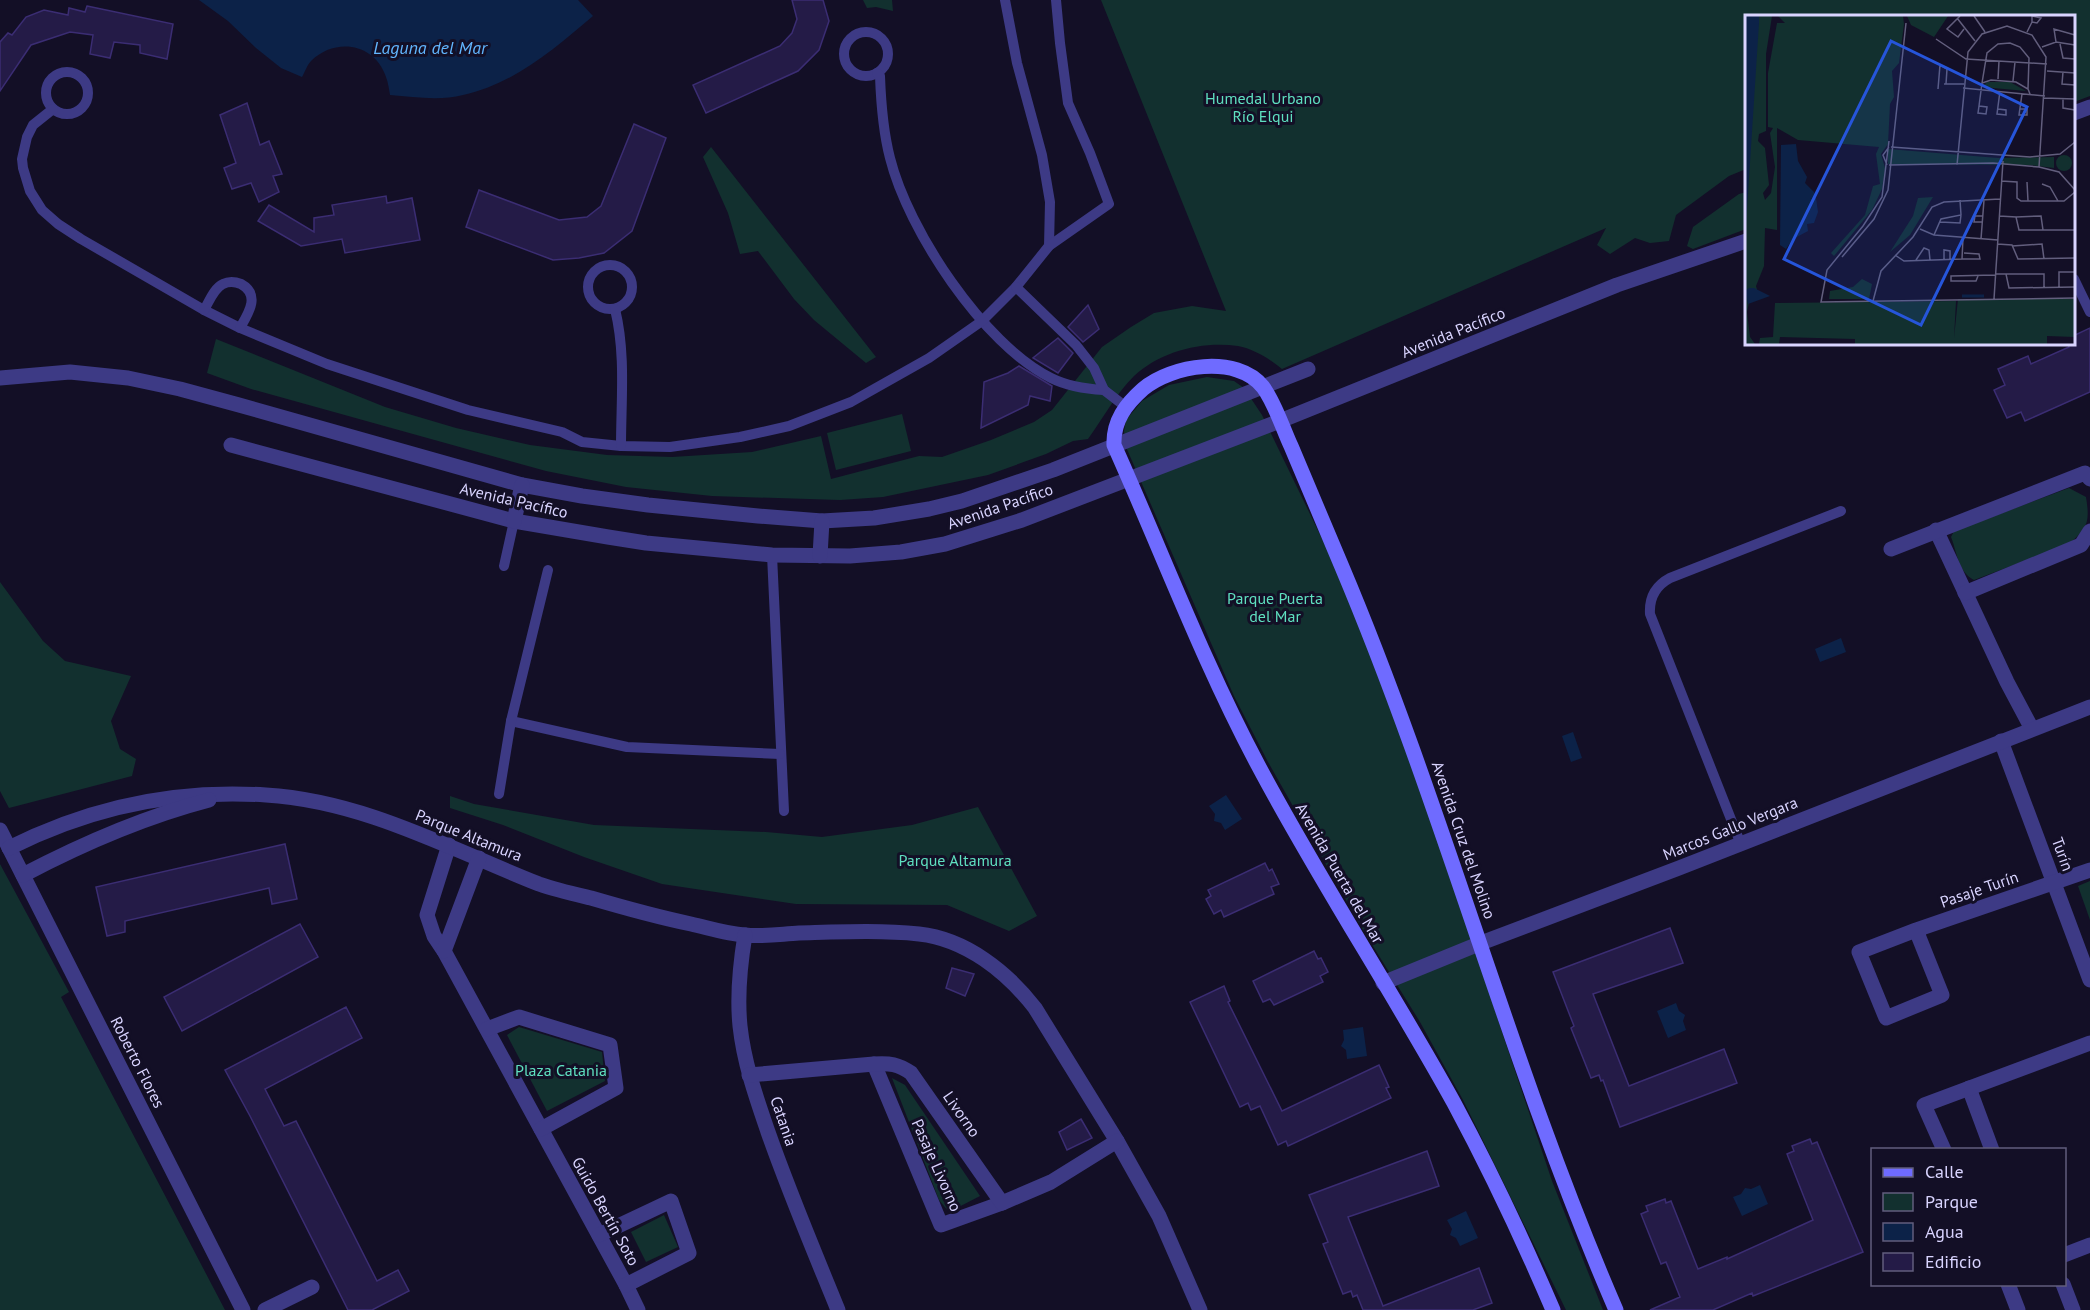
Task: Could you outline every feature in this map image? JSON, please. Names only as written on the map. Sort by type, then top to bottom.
[{"type":"street","points":[[2075,112],[2090,107]]},
{"type":"street","name":"Avenida Pacífico","points":[[231,445],[514,521],[646,543],[772,555],[884,554],[945,544],[1022,520],[1280,421],[1617,285],[1745,241]]},
{"type":"street","points":[[1114,445],[1115,427],[1126,407],[1149,384],[1175,371],[1206,366],[1233,370],[1253,378],[1263,387]]},
{"type":"street","name":"Avenida Pacífico","points":[[0,378],[70,372],[128,378],[199,394],[522,485],[648,505],[822,521],[884,517],[962,501],[1053,470],[1308,369]]},
{"type":"street","name":"Avenida Cruz del Molino","points":[[1263,387],[1280,421],[1388,680],[1481,943],[1536,1110],[1614,1309]]},
{"type":"street","name":"Avenida Puerta del Mar","points":[[1114,445],[1225,700],[1259,767],[1465,1125],[1525,1245],[1553,1310]]},
{"type":"street","points":[[1892,549],[1936,530],[2088,474]]},
{"type":"street","points":[[514,521],[522,485]]},
{"type":"street","points":[[820,556],[822,521]]},
{"type":"street","points":[[1936,530],[2032,729]]},
{"type":"street","points":[[1965,593],[2081,545],[2090,531]]},
{"type":"street","name":"Marcos Gallo Vergara","points":[[1383,983],[2090,707]]},
{"type":"street","name":"Turín","points":[[2001,741],[2090,980]]},
{"type":"street","name":"Parque Altamura","points":[[23,875],[54,858],[120,829],[186,806],[235,794]]},
{"type":"street","name":"Parque Altamura","points":[[9,848],[61,824],[116,807],[175,796],[235,794],[280,796],[339,807],[382,819],[542,885],[655,916],[745,935],[837,932],[920,934],[949,942],[976,954],[1008,978],[1035,1008],[1160,1216],[1200,1310]]},
{"type":"street","name":"Roberto Flores","points":[[0,830],[243,1310]]},
{"type":"street","name":"Guido Bertín Soto","points":[[449,845],[427,915],[434,936],[487,1029],[638,1310]]},
{"type":"street","points":[[444,951],[479,858]]},
{"type":"street","name":"Pasaje Turín","points":[[1916,930],[1942,995],[1886,1018],[1859,952],[1916,930],[2090,870]]},
{"type":"street","name":"Catania","points":[[745,935],[739,994],[741,1033],[749,1075],[783,1174],[837,1310]]},
{"type":"street","points":[[487,1029],[519,1017],[610,1045],[616,1088],[541,1129]]},
{"type":"street","points":[[1944,1148],[1924,1105],[2090,1043]]},
{"type":"street","name":"Livorno","points":[[749,1075],[874,1064],[892,1063],[901,1066],[911,1073],[1002,1203]]},
{"type":"street","name":"Pasaje Livorno","points":[[874,1064],[941,1225],[1002,1203]]},
{"type":"street","points":[[1969,1088],[1992,1148]]},
{"type":"street","points":[[1002,1203],[1059,1178],[1117,1141]]},
{"type":"street","points":[[599,1235],[671,1201],[689,1253],[626,1285]]},
{"type":"street","points":[[2066,1254],[2090,1245]]},
{"type":"street","points":[[2009,1286],[2018,1310]]},
{"type":"street","points":[[2064,1286],[2073,1310]]},
{"type":"street","points":[[265,1310],[312,1287]]},
{"type":"lane","points":[[1005,0],[1017,63],[1042,155],[1050,202],[1049,246]]},
{"type":"lane","points":[[53,109],[33,125],[27,137],[22,159],[30,191],[42,210],[81,239],[204,310],[240,328],[327,364],[468,410],[562,432],[582,442],[670,447],[765,432],[851,402],[873,391],[929,358],[982,321],[1016,287],[1049,246],[1109,204],[1068,103],[1056,0]]},
{"type":"lane","points":[[869,32],[876,34],[886,44],[888,58],[877,73],[864,76],[855,73],[847,64],[844,52],[848,42],[856,34],[869,32]]},
{"type":"lane","points":[[72,72],[84,79],[88,92],[84,106],[73,114],[53,109],[46,96],[46,89],[53,77],[72,72]]},
{"type":"lane","points":[[877,73],[880,76],[883,123],[890,159],[907,203],[928,244],[953,283],[982,321],[1019,356],[1051,378],[1078,387],[1104,390]]},
{"type":"lane","points":[[605,266],[619,267],[625,272],[632,286],[626,302],[615,309],[598,306],[588,293],[591,275],[605,266]]},
{"type":"lane","points":[[204,310],[213,294],[223,284],[236,282],[248,288],[253,299],[251,310],[240,328]]},
{"type":"lane","points":[[2075,283],[2090,312]]},
{"type":"lane","points":[[1016,287],[1088,358],[1104,390],[1126,407]]},
{"type":"lane","points":[[615,309],[623,365],[621,446]]},
{"type":"lane","points":[[1740,842],[1650,614],[1651,598],[1659,586],[1670,578],[1841,511]]},
{"type":"lane","points":[[504,566],[514,521]]},
{"type":"lane","points":[[772,555],[784,811]]},
{"type":"lane","points":[[499,794],[511,721],[548,570]]},
{"type":"lane","points":[[511,721],[627,747],[780,754]]},
{"type":"green space","points":[[863,0],[892,0],[893,11],[876,7],[867,8]]},
{"type":"green space","name":"Humedal Urbano Río Elqui","points":[[1101,0],[2090,0],[2090,96],[2075,102],[2075,15],[1745,15],[1745,169],[1729,176],[1676,215],[1669,241],[1650,243],[1635,238],[1610,254],[1597,245],[1606,228],[1282,369],[1250,349],[1238,346],[1210,345],[1169,354],[1145,367],[1127,383],[1088,439],[1073,441],[1046,454],[988,475],[883,497],[840,500],[712,496],[626,487],[546,471],[251,389],[207,373],[216,339],[385,407],[456,428],[530,445],[607,455],[672,457],[752,452],[821,436],[831,479],[919,456],[942,457],[1034,422],[1052,410],[1102,347],[1154,313],[1192,306],[1226,311]]},
{"type":"green space","points":[[711,147],[876,357],[866,363],[814,320],[794,299],[758,251],[740,254],[728,213],[703,157]]},
{"type":"green space","points":[[1745,192],[1745,229],[1693,249],[1687,246],[1693,227],[1739,194]]},
{"type":"green space","name":"Parque Puerta del Mar","points":[[1207,377],[1234,381],[1244,388],[1262,415],[1342,580],[1448,862],[1552,1181],[1603,1310],[1566,1310],[1463,1100],[1420,1022],[1363,930],[1268,762],[1234,696],[1126,447],[1124,431],[1126,420],[1142,401],[1169,385]]},
{"type":"green space","points":[[902,414],[911,451],[836,470],[827,433]]},
{"type":"green space","points":[[2069,488],[2086,497],[2088,512],[2084,528],[2069,544],[1974,580],[1964,572],[1951,537],[1954,531]]},
{"type":"green space","points":[[0,582],[43,641],[65,661],[131,676],[111,721],[120,749],[136,759],[132,776],[9,808],[0,791]]},
{"type":"green space","name":"Parque Altamura","points":[[450,796],[474,804],[594,825],[766,832],[822,837],[912,825],[978,807],[1037,916],[1009,931],[947,905],[796,904],[662,884],[584,857],[503,825],[450,808]]},
{"type":"green space","points":[[0,864],[69,992],[61,997],[225,1310],[0,1310]]},
{"type":"green space","points":[[2090,881],[2090,920],[2078,886]]},
{"type":"green space","name":"Plaza Catania","points":[[519,1027],[602,1052],[605,1081],[547,1111],[507,1035]]},
{"type":"green space","points":[[892,1078],[905,1085],[980,1196],[949,1212],[939,1200]]},
{"type":"green space","points":[[664,1215],[678,1247],[646,1262],[631,1232]]},
{"type":"water","name":"Laguna del Mar","points":[[199,0],[578,0],[593,16],[548,53],[499,83],[463,95],[427,98],[390,95],[387,79],[381,66],[373,57],[353,47],[331,49],[321,53],[310,63],[302,77],[281,68],[228,21]]},
{"type":"water","points":[[1841,638],[1846,652],[1820,662],[1815,649]]},
{"type":"water","points":[[1573,732],[1582,758],[1571,762],[1562,736]]},
{"type":"water","points":[[1226,795],[1242,819],[1225,830],[1221,823],[1214,821],[1215,814],[1209,806]]},
{"type":"water","points":[[1676,1003],[1679,1011],[1685,1015],[1683,1021],[1686,1030],[1668,1038],[1657,1011]]},
{"type":"water","points":[[1363,1027],[1367,1056],[1347,1059],[1346,1050],[1341,1046],[1344,1040],[1343,1030]]},
{"type":"water","points":[[1760,1185],[1768,1204],[1742,1216],[1733,1197],[1741,1194],[1745,1188],[1751,1189]]},
{"type":"water","points":[[1466,1211],[1478,1238],[1460,1246],[1456,1238],[1450,1235],[1452,1229],[1447,1220]]},
{"type":"building","points":[[792,0],[823,0],[829,21],[819,50],[798,71],[706,113],[693,85],[780,46],[792,33],[797,19]]},
{"type":"building","points":[[87,6],[173,24],[167,59],[140,53],[140,45],[114,42],[110,58],[90,54],[93,35],[70,32],[31,45],[0,91],[0,42],[8,33],[12,35],[26,17],[44,10],[68,15],[69,8],[85,12]]},
{"type":"building","points":[[247,103],[260,145],[269,141],[282,174],[273,176],[279,192],[259,202],[251,183],[232,189],[224,168],[236,163],[220,115]]},
{"type":"building","points":[[634,124],[666,138],[632,231],[604,253],[553,260],[466,227],[479,190],[559,220],[587,217],[601,206]]},
{"type":"building","points":[[386,196],[387,203],[412,198],[420,240],[345,253],[342,239],[301,246],[258,221],[269,205],[314,232],[314,218],[334,215],[332,205]]},
{"type":"building","points":[[1088,305],[1099,329],[1083,342],[1068,327]]},
{"type":"building","points":[[2090,328],[2090,392],[2025,421],[2021,412],[2007,418],[1994,390],[2005,385],[1998,369],[2028,356],[2031,364],[2069,347],[2068,345],[2075,345],[2075,335]]},
{"type":"building","points":[[1058,338],[1073,353],[1058,373],[1033,358]]},
{"type":"building","points":[[1019,366],[1052,386],[1050,401],[1030,396],[1028,405],[981,428],[984,382]]},
{"type":"building","points":[[285,844],[297,899],[272,904],[269,888],[125,921],[125,932],[107,936],[96,887]]},
{"type":"building","points":[[1265,863],[1269,871],[1272,869],[1279,884],[1271,887],[1274,894],[1224,917],[1221,910],[1214,914],[1206,899],[1211,896],[1208,890]]},
{"type":"building","points":[[300,924],[318,957],[182,1031],[164,997]]},
{"type":"building","points":[[1670,928],[1683,963],[1593,994],[1629,1086],[1724,1049],[1737,1083],[1620,1127],[1603,1080],[1601,1081],[1599,1075],[1591,1078],[1571,1028],[1574,1026],[1553,972]]},
{"type":"building","points":[[1314,951],[1318,959],[1321,958],[1328,972],[1320,976],[1323,982],[1274,1005],[1270,999],[1263,1002],[1253,981]]},
{"type":"building","points":[[952,968],[974,974],[965,996],[946,988]]},
{"type":"building","points":[[1224,986],[1230,1001],[1228,1002],[1282,1111],[1379,1065],[1389,1087],[1386,1088],[1391,1098],[1288,1146],[1286,1141],[1278,1145],[1260,1106],[1251,1110],[1248,1103],[1240,1107],[1190,1002]]},
{"type":"building","points":[[346,1007],[362,1038],[265,1089],[284,1126],[296,1121],[377,1281],[398,1270],[409,1291],[372,1310],[348,1310],[225,1070]]},
{"type":"building","points":[[1081,1119],[1092,1138],[1067,1150],[1059,1132]]},
{"type":"building","points":[[1810,1139],[1812,1144],[1817,1142],[1863,1252],[1713,1310],[1650,1310],[1680,1297],[1666,1262],[1661,1264],[1641,1214],[1648,1211],[1646,1206],[1665,1199],[1666,1203],[1671,1201],[1698,1269],[1727,1257],[1727,1259],[1813,1220],[1787,1154],[1794,1151],[1792,1146]]},
{"type":"building","points":[[1427,1151],[1439,1186],[1348,1217],[1383,1306],[1479,1268],[1492,1303],[1473,1310],[1363,1310],[1357,1295],[1353,1297],[1351,1291],[1343,1294],[1323,1244],[1328,1242],[1309,1195]]}]
